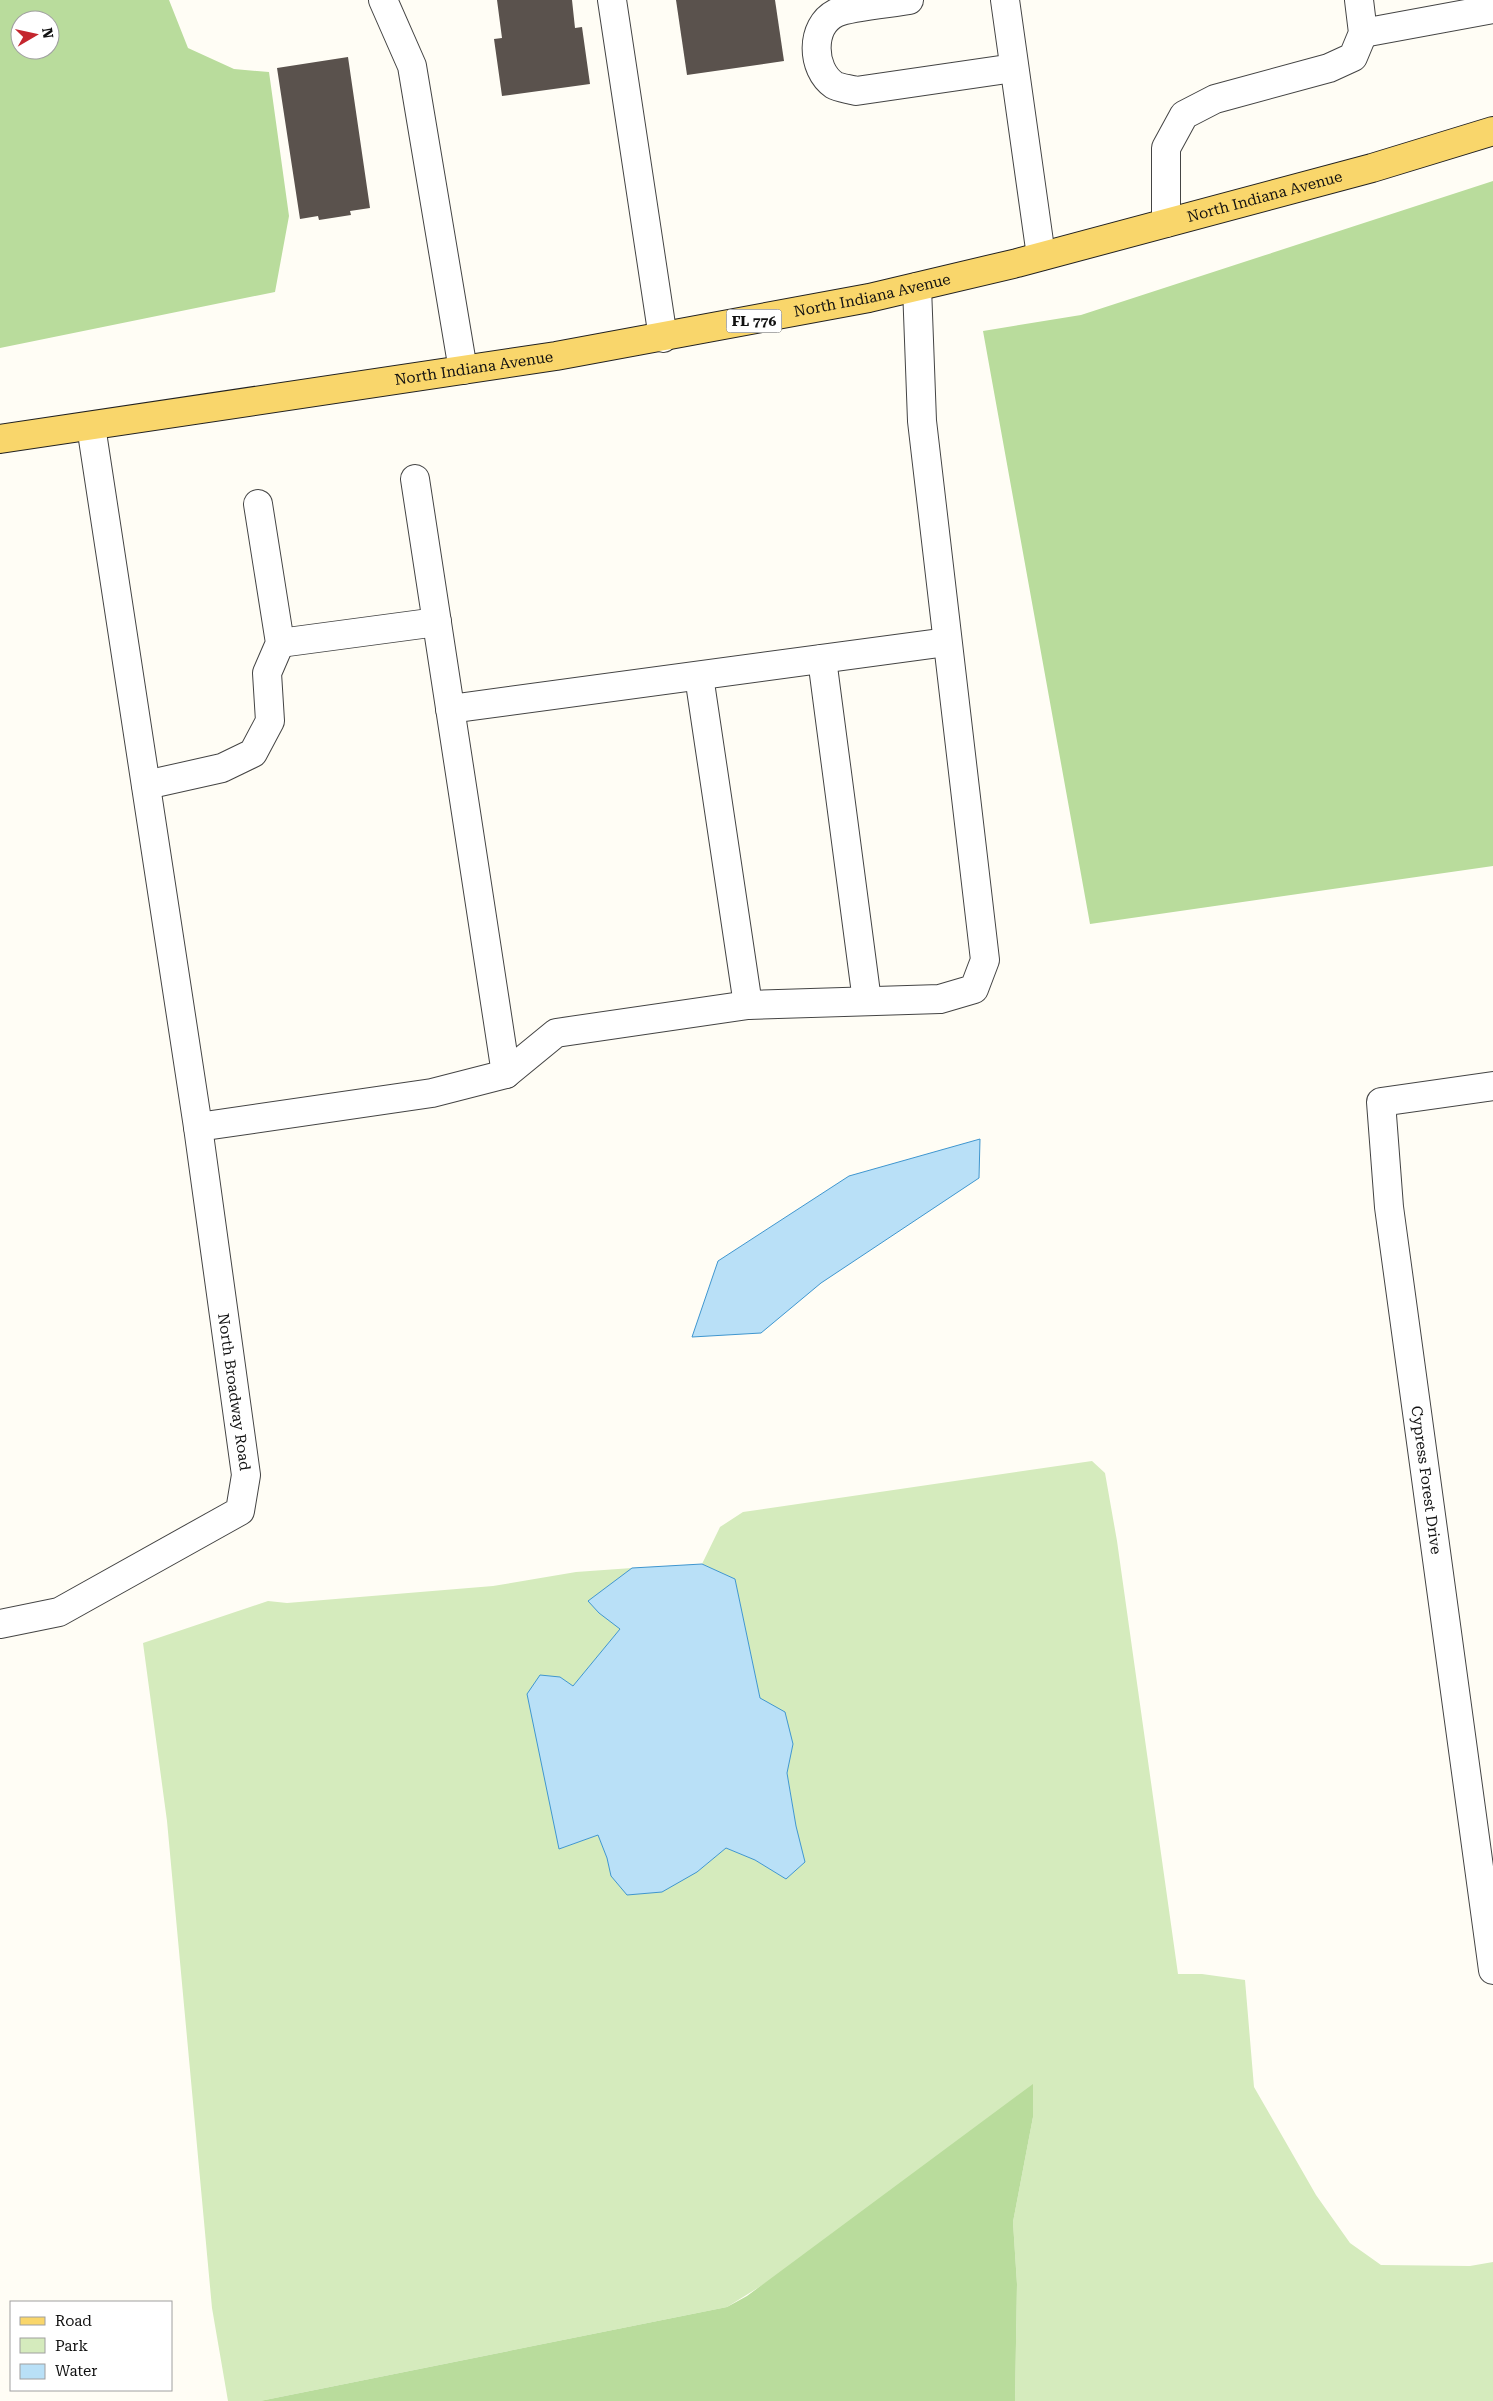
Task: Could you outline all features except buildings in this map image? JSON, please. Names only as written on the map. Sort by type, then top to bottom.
[{"type":"main road","name":"North Indiana Avenue","points":[[0,439],[664,338],[870,298],[1042,256],[1372,168],[1493,131]]},
{"type":"street","points":[[383,0],[412,66],[463,370]]},
{"type":"street","points":[[612,0],[664,338]]},
{"type":"street","points":[[909,0],[837,12],[823,23],[816,44],[820,69],[834,85],[856,91],[1014,68]]},
{"type":"street","points":[[1004,0],[1042,256]]},
{"type":"street","points":[[1166,223],[1166,148],[1184,114],[1215,99],[1329,68],[1353,57],[1363,33],[1359,0]]},
{"type":"street","points":[[1363,33],[1493,9]]},
{"type":"street","points":[[91,426],[198,1127],[432,1093],[506,1074],[556,1033],[748,1005],[940,999],[974,990],[985,960],[922,421],[917,287]]},
{"type":"street","points":[[415,479],[506,1074]]},
{"type":"street","points":[[146,785],[222,768],[253,753],[270,721],[267,673],[280,643],[258,504]]},
{"type":"street","points":[[280,643],[437,622]]},
{"type":"street","points":[[450,709],[947,642]]},
{"type":"street","points":[[822,659],[867,1001]]},
{"type":"street","points":[[699,676],[748,1005]]},
{"type":"street","name":"Cypress Forest Drive","points":[[1493,1086],[1381,1102],[1391,1216],[1493,1970]]},
{"type":"street","name":"North Broadway Road","points":[[0,1624],[59,1612],[240,1511],[246,1475],[198,1127]]},
{"type":"green space","points":[[0,0],[169,0],[188,48],[234,69],[269,72],[289,216],[275,292],[0,348]]},
{"type":"green space","points":[[1493,181],[1493,866],[1090,924],[983,331],[1081,315]]},
{"type":"green space","points":[[1092,1461],[1105,1473],[1117,1541],[1178,1974],[1202,1974],[1245,1980],[1254,2087],[1316,2195],[1350,2243],[1381,2265],[1470,2266],[1493,2262],[1493,2401],[1015,2401],[1017,2284],[1013,2222],[1033,2117],[727,2307],[260,2401],[228,2401],[212,2308],[167,1821],[143,1643],[268,1601],[287,1603],[493,1586],[576,1572],[632,1568],[589,1601],[599,1613],[621,1628],[573,1686],[560,1677],[559,1849],[598,1835],[607,1858],[611,1876],[697,1872],[726,1848],[755,1860],[786,1879],[805,1862],[796,1826],[787,1772],[793,1744],[785,1713],[760,1698],[735,1579],[702,1564],[720,1527],[743,1512]]},
{"type":"green space","points":[[1033,2084],[1033,2117],[1013,2222],[1017,2284],[1015,2401],[260,2401],[727,2307],[747,2296]]},
{"type":"water","points":[[980,1139],[979,1178],[821,1283],[761,1333],[692,1337],[718,1261],[849,1176]]},
{"type":"water","points":[[702,1564],[735,1579],[760,1698],[785,1712],[793,1744],[787,1773],[796,1826],[805,1862],[786,1879],[755,1860],[726,1848],[697,1872],[662,1892],[627,1895],[611,1876],[607,1858],[598,1835],[559,1849],[527,1694],[540,1675],[560,1677],[573,1686],[620,1629],[599,1613],[588,1601],[632,1568]]}]
